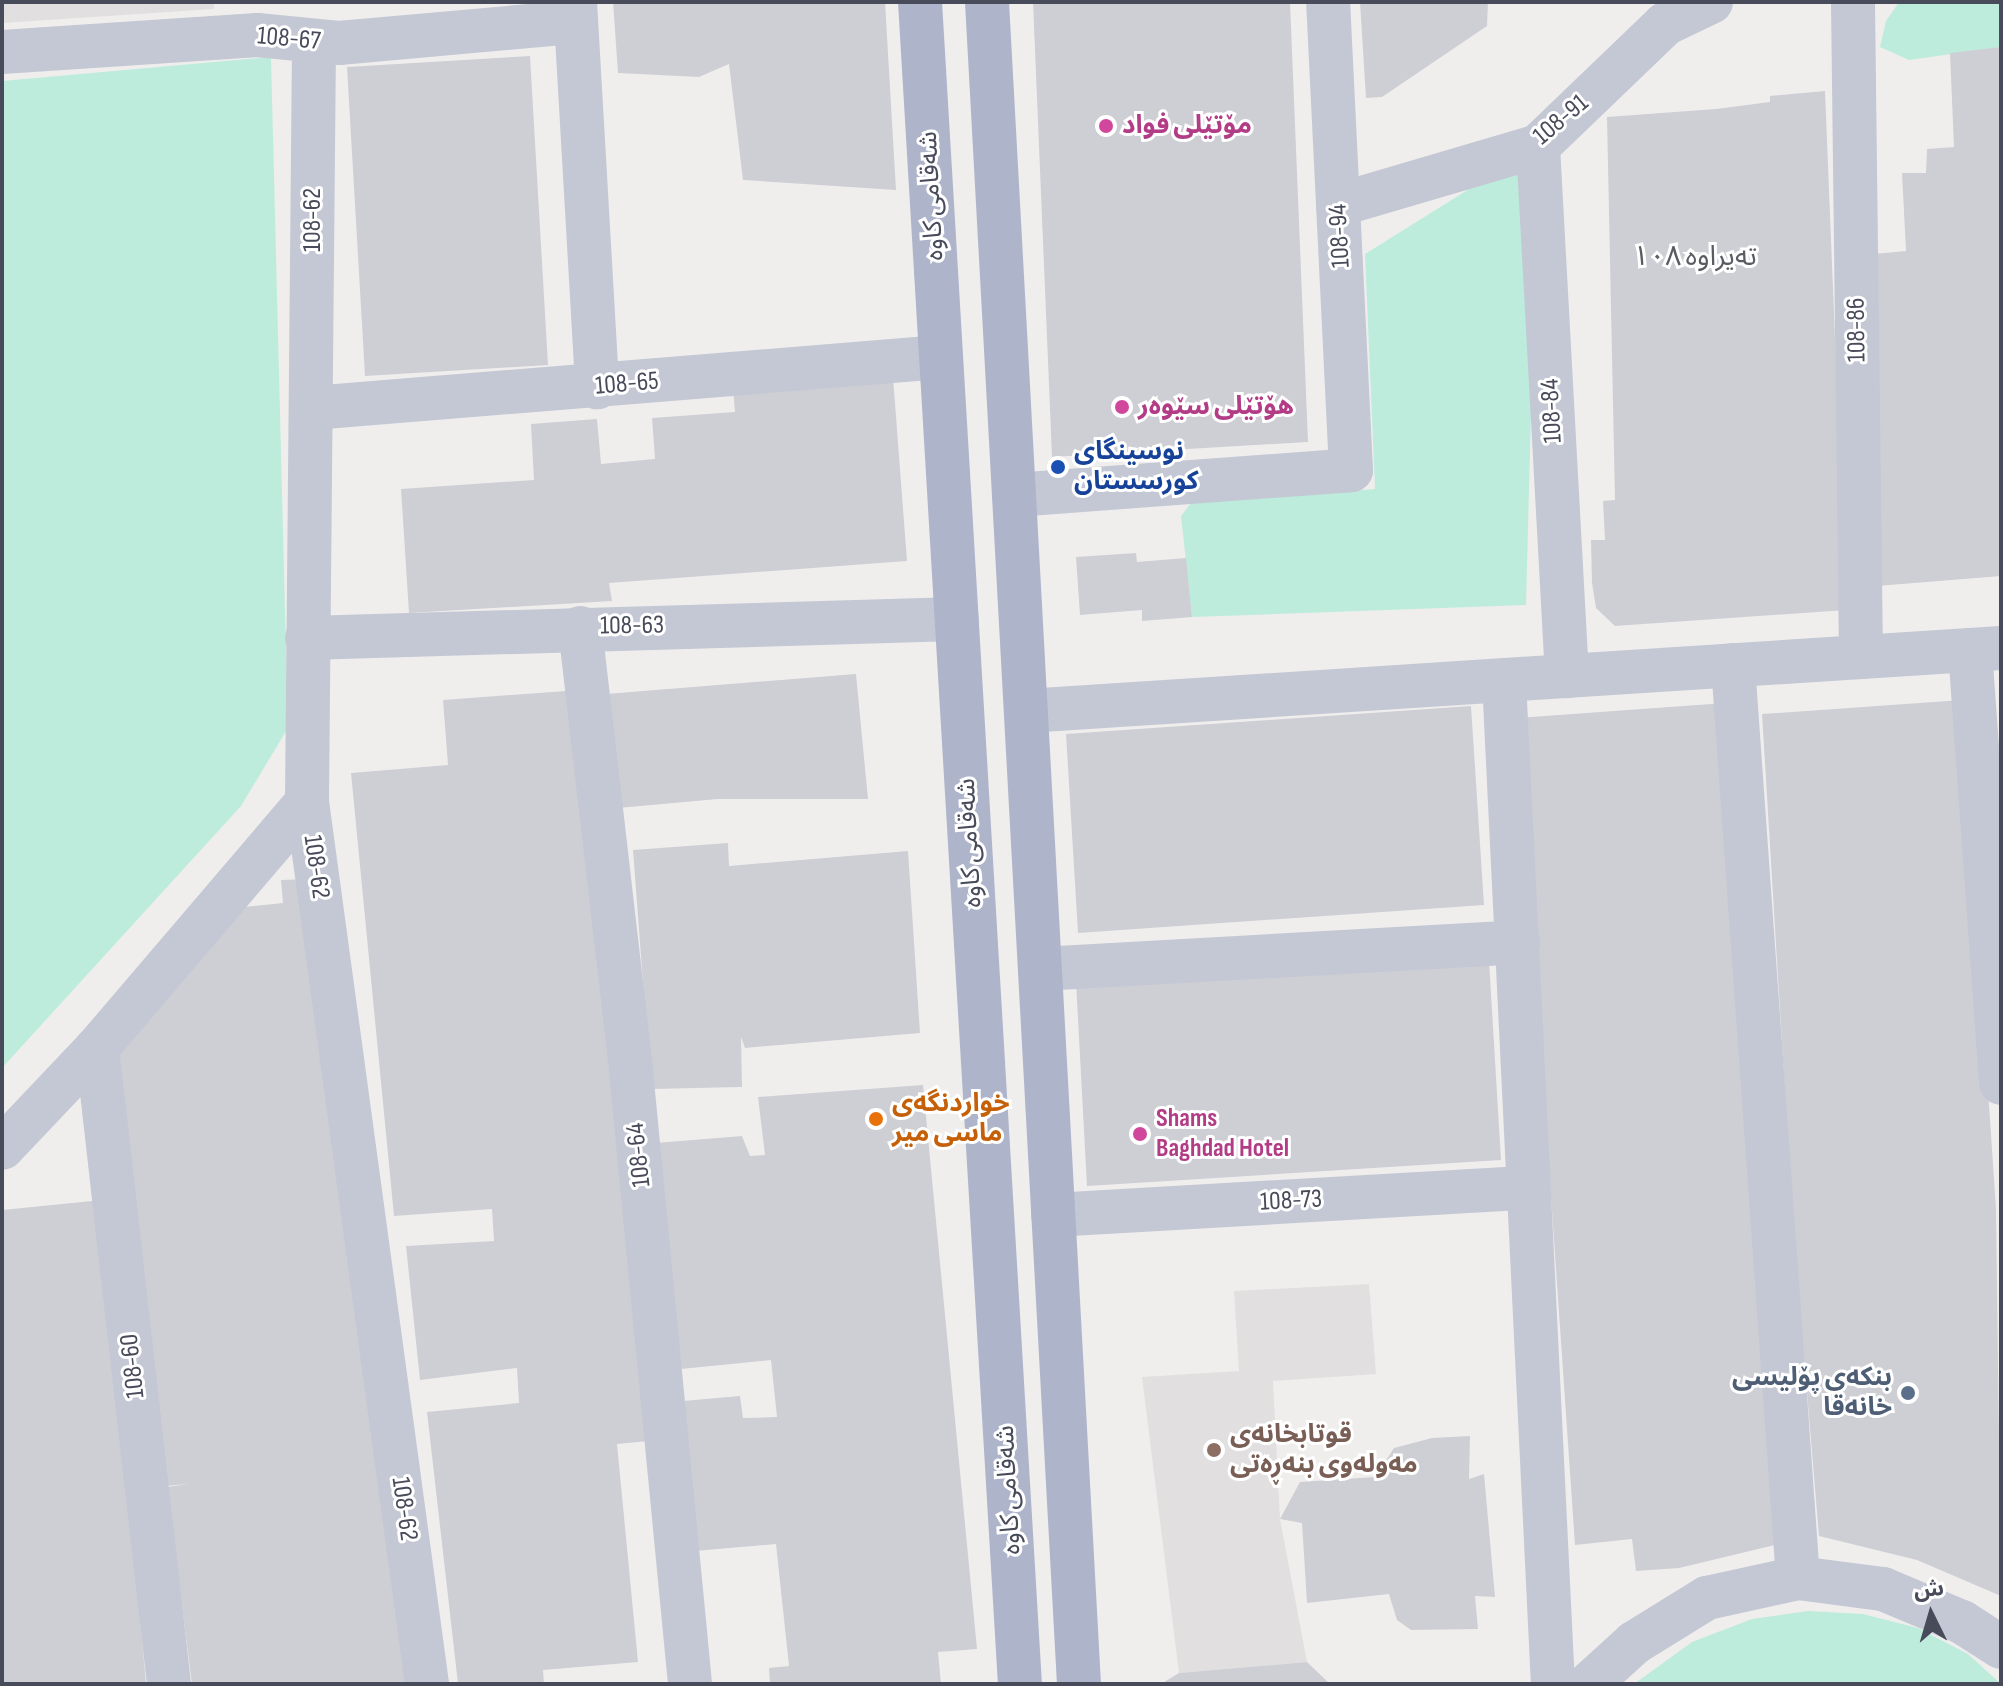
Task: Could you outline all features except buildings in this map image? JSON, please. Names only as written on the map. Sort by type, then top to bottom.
[{"type":"main road","name":"شەقامی کاوە","points":[[920,2],[1020,1684]]},
{"type":"main road","points":[[987,2],[1079,1684]]},
{"type":"main road","points":[[988,1144],[1049,1141]]},
{"type":"street","name":"108-94","points":[[1014,495],[1351,470],[1328,2]]},
{"type":"street","name":"108-91","points":[[1338,205],[1538,146],[1664,13],[1711,2]]},
{"type":"street","name":"108-86","points":[[1853,2],[1861,657]]},
{"type":"street","points":[[576,12],[597,387]]},
{"type":"street","name":"108-67","points":[[2,52],[256,18],[314,44],[576,12]]},
{"type":"street","name":"108-62","points":[[314,44],[307,802],[427,1684]]},
{"type":"street","name":"108-84","points":[[1538,146],[1567,676]]},
{"type":"street","name":"108-65","points":[[312,408],[941,357]]},
{"type":"street","name":"108-63","points":[[307,638],[957,619]]},
{"type":"street","name":"108-64","points":[[580,628],[631,1071],[690,1684]]},
{"type":"street","points":[[1026,711],[1986,649],[2001,1083]]},
{"type":"street","points":[[1733,665],[1798,1578]]},
{"type":"street","points":[[1504,680],[1553,1684]]},
{"type":"street","points":[[2,1148],[97,1048],[307,802]]},
{"type":"street","points":[[1040,969],[1518,942]]},
{"type":"street","name":"108-60","points":[[97,1048],[169,1684]]},
{"type":"street","name":"108-73","points":[[1053,1215],[1528,1188]]},
{"type":"street","points":[[1589,1684],[1634,1643],[1707,1598],[1798,1578],[1883,1589],[1962,1622],[2001,1647]]},
{"type":"shaded area","points":[[2,2],[214,2],[214,9],[2,23]]},
{"type":"shaded area","name":"قوتابخانەی مەولەوی بنەڕەتی","points":[[1369,1284],[1376,1374],[1273,1381],[1280,1519],[1307,1662],[1179,1673],[1142,1377],[1239,1371],[1234,1291]]},
{"type":"green space","points":[[1899,2],[2001,2],[2001,47],[1909,60],[1880,47],[1886,21]]},
{"type":"green space","points":[[271,57],[288,728],[241,806],[2,1068],[2,81]]},
{"type":"green space","points":[[1538,146],[1526,605],[1192,617],[1181,516],[1191,503],[1375,489],[1365,254]]},
{"type":"green space","points":[[1808,1611],[1863,1614],[1918,1628],[1968,1654],[2001,1684],[1634,1684],[1692,1642],[1752,1619]]},
{"type":"place","name":"مۆتێلی فواد","points":[[1106,126]]},
{"type":"place","name":"هۆتێلی سێوەر","points":[[1122,407]]},
{"type":"place","name":"نوسینگای کورسستان","points":[[1058,467]]},
{"type":"place","name":"خواردنگەی ماسی میر","points":[[876,1119]]},
{"type":"place","name":"Shams Baghdad Hotel","points":[[1140,1134]]},
{"type":"place","name":"بنکەی پۆلیسی خانەقا","points":[[1908,1393]]},
{"type":"place","name":"قوتابخانەی مەولەوی بنەڕەتی","points":[[1214,1450]]},
{"type":"district","name":"تەیراوە ١٠٨","points":[[1695,257]]}]
